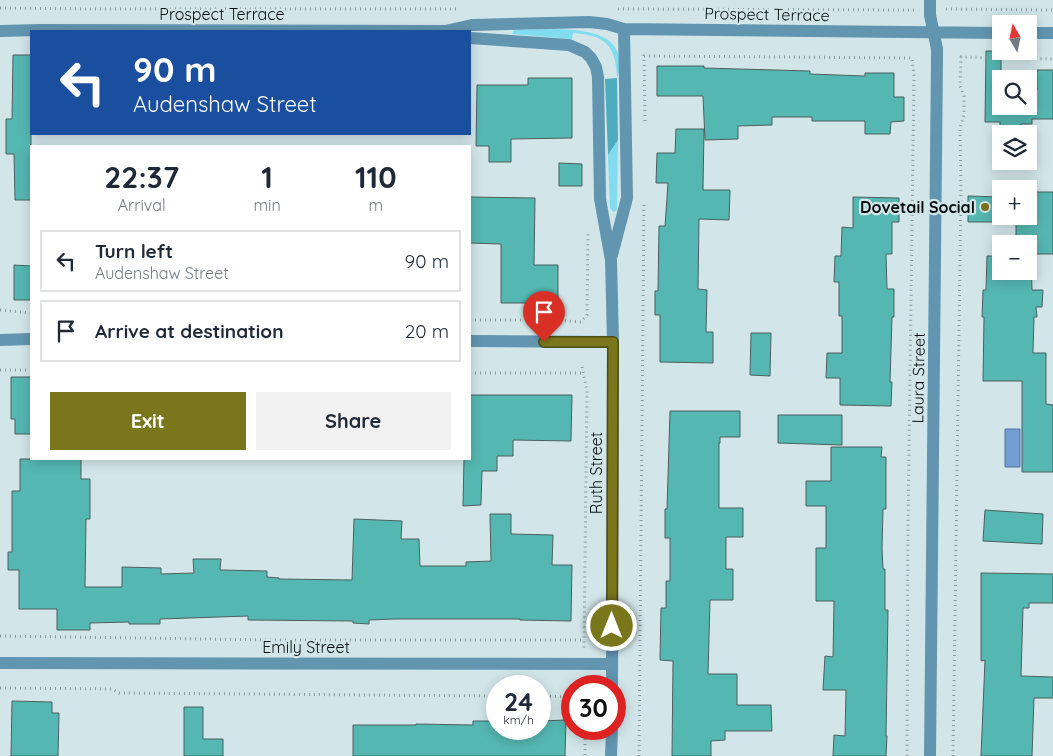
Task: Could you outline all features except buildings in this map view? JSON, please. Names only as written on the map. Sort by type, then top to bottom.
[{"type":"street","name":"Laura Street","points":[[930,0],[930,16],[937,49],[930,756]]},
{"type":"street","name":"Prospect Terrace","points":[[450,30],[472,25],[589,22],[607,24],[624,29],[992,33]]},
{"type":"street","name":"Ruth Street","points":[[611,260],[626,198],[624,29]]},
{"type":"street","name":"Prospect Terrace","points":[[0,31],[30,30]]},
{"type":"street","points":[[1038,33],[1053,33]]},
{"type":"street","name":"Ruth Street","points":[[471,38],[569,45],[585,52],[596,67],[598,77],[600,199],[611,260],[613,342],[612,675]]},
{"type":"street","points":[[0,340],[30,339]]},
{"type":"street","points":[[471,341],[613,342]]},
{"type":"street","name":"Emily Street","points":[[0,663],[612,664]]},
{"type":"street","points":[[611,756],[612,740]]},
{"type":"path","points":[[945,9],[1053,10]]},
{"type":"path","points":[[644,49],[645,122]]},
{"type":"path","points":[[644,56],[912,58],[914,76],[907,756]]},
{"type":"path","points":[[953,756],[961,190],[960,128],[964,115],[964,96],[960,86],[961,57],[1053,59]]},
{"type":"path","points":[[638,756],[644,199]]},
{"type":"path","points":[[471,320],[555,320],[581,322],[587,315],[588,227]]},
{"type":"path","points":[[0,310],[30,313]]},
{"type":"path","points":[[582,367],[587,390],[584,649]]},
{"type":"path","points":[[0,370],[30,370]]},
{"type":"path","points":[[471,373],[584,373]]},
{"type":"path","points":[[0,636],[276,640],[585,640]]},
{"type":"path","points":[[0,688],[112,689],[119,693],[486,696]]},
{"type":"path","points":[[585,740],[585,756]]},
{"type":"shaded area","points":[[514,30],[576,30],[605,38],[615,47],[619,59],[617,78],[611,50],[607,44],[594,36],[573,33],[572,39],[512,34]]},
{"type":"shaded area","points":[[617,78],[618,140],[608,155],[605,79]]},
{"type":"shaded area","points":[[618,140],[617,209],[613,212],[610,208],[608,155]]},
{"type":"shaded area","points":[[1005,429],[1020,429],[1020,467],[1005,467]]},
{"type":"place","name":"Dovetail Social","points":[[985,207]]},
{"type":"route","points":[[544,342],[613,342],[612,626]]}]
